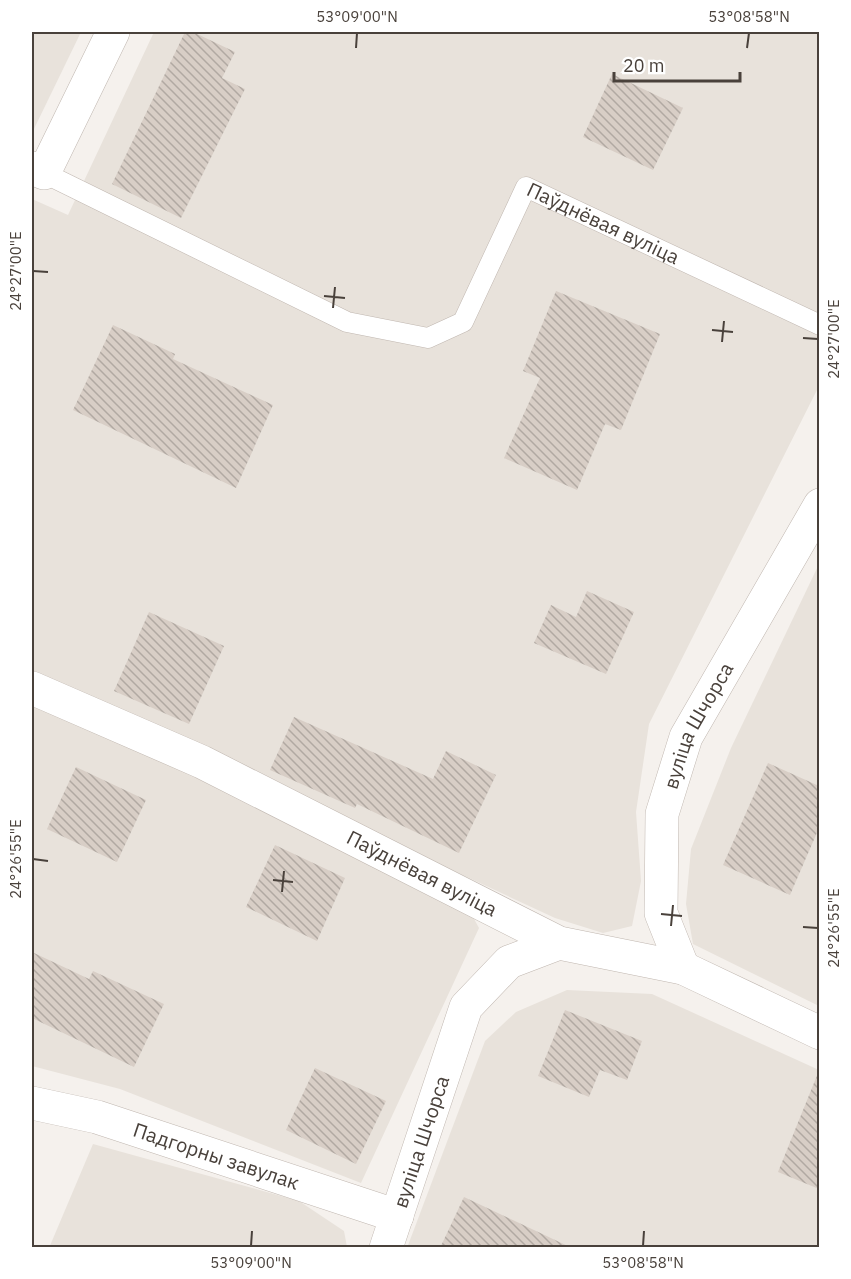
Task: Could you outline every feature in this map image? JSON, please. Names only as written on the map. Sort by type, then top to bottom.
[{"type":"street","points":[[38,170],[113,32]]},
{"type":"street","name":"вуліца Шчорса","points":[[683,968],[661,913],[662,814],[686,737],[819,505]]},
{"type":"street","name":"Паўднёвая вуліца","points":[[32,688],[202,762],[559,943],[683,968],[819,1034]]},
{"type":"street","name":"вуліца Шчорса","points":[[386,1248],[466,1008],[509,962],[559,943]]},
{"type":"street","name":"Падгорны завулак","points":[[32,1103],[97,1117],[398,1216]]},
{"type":"lane","name":"Паўднёвая вуліца","points":[[38,170],[347,322],[416,336],[428,338],[463,322],[526,187],[819,325]]},
{"type":"shaded area","points":[[32,32],[81,32],[32,133]]},
{"type":"shaded area","points":[[154,32],[819,32],[819,386],[649,724],[636,812],[641,881],[632,926],[603,933],[555,918],[32,675],[32,199],[68,215]]},
{"type":"shaded area","points":[[819,564],[819,1006],[693,944],[686,904],[691,849],[731,748]]},
{"type":"shaded area","points":[[32,704],[266,808],[466,904],[479,928],[361,1183],[120,1089],[32,1066]]},
{"type":"shaded area","points":[[567,990],[652,994],[819,1070],[819,1247],[407,1248],[485,1041],[516,1012]]},
{"type":"shaded area","points":[[93,1144],[299,1201],[344,1231],[347,1247],[49,1248]]},
{"type":"building","points":[[185,32],[193,32],[235,52],[222,78],[245,89],[181,218],[112,184]]},
{"type":"building","points":[[612,74],[683,108],[653,170],[583,137]]},
{"type":"building","points":[[556,291],[660,334],[621,430],[605,424],[577,490],[504,458],[540,378],[523,371]]},
{"type":"building","points":[[113,325],[175,354],[173,359],[273,405],[236,488],[73,410]]},
{"type":"building","points":[[587,591],[634,612],[606,674],[534,643],[551,605],[576,617]]},
{"type":"building","points":[[149,612],[224,646],[189,724],[114,691]]},
{"type":"building","points":[[294,717],[433,779],[446,751],[496,775],[459,853],[357,804],[355,808],[270,770]]},
{"type":"building","points":[[768,763],[819,786],[819,828],[790,895],[723,865]]},
{"type":"building","points":[[76,767],[146,800],[117,862],[47,829]]},
{"type":"building","points":[[275,845],[345,878],[317,941],[246,907]]},
{"type":"building","points":[[32,952],[89,979],[93,971],[164,1004],[134,1067],[32,1018]]},
{"type":"building","points":[[565,1010],[642,1041],[627,1080],[600,1070],[589,1097],[538,1076]]},
{"type":"building","points":[[315,1068],[386,1101],[356,1164],[286,1130]]},
{"type":"building","points":[[819,1073],[819,1189],[778,1172]]},
{"type":"building","points":[[464,1197],[572,1248],[440,1248]]}]
